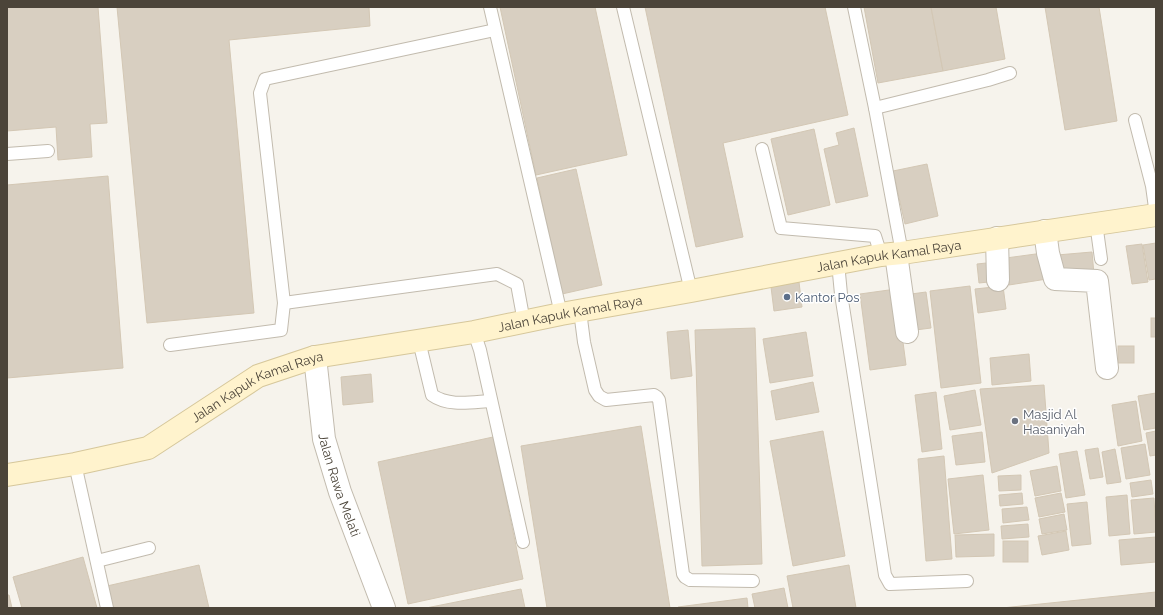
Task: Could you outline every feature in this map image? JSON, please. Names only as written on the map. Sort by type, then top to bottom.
[{"type":"main road","name":"Jalan Kapuk Kamal Raya","points":[[7,475],[75,464],[148,448],[258,376],[315,357],[474,332],[571,312],[691,291],[838,262],[1156,215]]},
{"type":"street","points":[[1045,231],[1048,253],[1055,279],[1097,281],[1107,368]]},
{"type":"street","points":[[997,238],[998,280]]},
{"type":"street","points":[[893,254],[907,332]]},
{"type":"street","name":"Jalan Rawa Melati","points":[[315,357],[324,439],[340,492],[384,608]]},
{"type":"lane","points":[[490,7],[571,312],[584,342],[595,390],[599,396],[606,400],[654,395],[659,400],[684,577],[690,580],[753,581]]},
{"type":"lane","points":[[623,7],[691,291]]},
{"type":"lane","points":[[854,7],[875,108],[893,254]]},
{"type":"lane","points":[[170,345],[280,330],[284,303],[260,93],[265,79],[495,30]]},
{"type":"lane","points":[[875,108],[988,80],[1010,73]]},
{"type":"lane","points":[[1135,120],[1152,186],[1156,215]]},
{"type":"lane","points":[[762,149],[781,228],[875,236],[893,254]]},
{"type":"lane","points":[[7,154],[48,151]]},
{"type":"lane","points":[[1096,224],[1101,259]]},
{"type":"lane","points":[[838,262],[885,575],[890,584],[967,580]]},
{"type":"lane","points":[[284,303],[497,274],[517,284],[524,322]]},
{"type":"lane","points":[[474,332],[480,350],[523,542]]},
{"type":"lane","points":[[419,341],[432,395],[439,400],[448,403],[491,401]]},
{"type":"lane","points":[[75,464],[107,608]]},
{"type":"lane","points":[[96,561],[149,548]]},
{"type":"building","points":[[7,7],[98,7],[107,123],[90,124],[92,157],[58,160],[56,127],[7,131]]},
{"type":"building","points":[[117,7],[369,7],[370,26],[229,40],[254,313],[147,323]]},
{"type":"building","points":[[500,7],[595,7],[627,155],[536,175]]},
{"type":"building","points":[[645,7],[825,7],[848,115],[723,143],[743,237],[696,247]]},
{"type":"building","points":[[864,7],[931,7],[943,71],[878,83]]},
{"type":"building","points":[[931,7],[996,7],[1005,59],[943,71]]},
{"type":"building","points":[[1045,7],[1099,7],[1117,121],[1065,130]]},
{"type":"building","points":[[854,128],[868,196],[836,203],[824,149],[839,145],[836,133]]},
{"type":"building","points":[[814,129],[830,205],[788,215],[771,139]]},
{"type":"building","points":[[927,164],[938,216],[905,224],[893,171]]},
{"type":"building","points":[[576,169],[602,285],[562,294],[537,178]]},
{"type":"building","points":[[108,176],[123,368],[7,378],[7,185]]},
{"type":"building","points":[[1156,243],[1156,279],[1149,280],[1143,245]]},
{"type":"building","points":[[1142,244],[1148,282],[1132,284],[1126,246]]},
{"type":"building","points":[[1092,252],[1094,274],[1060,277],[1057,255]]},
{"type":"building","points":[[1043,253],[1047,279],[1009,285],[1006,258]]},
{"type":"building","points":[[996,262],[998,281],[979,283],[977,264]]},
{"type":"building","name":"Kantor Pos","points":[[799,282],[802,307],[774,311],[771,287]]},
{"type":"building","points":[[970,286],[981,383],[941,388],[930,291]]},
{"type":"building","points":[[1003,286],[1006,309],[978,313],[975,289]]},
{"type":"building","points":[[896,289],[906,365],[870,370],[860,294]]},
{"type":"building","points":[[926,292],[931,328],[908,331],[904,295]]},
{"type":"building","points":[[1151,318],[1156,318],[1156,337],[1151,337]]},
{"type":"building","points":[[755,328],[762,564],[702,566],[695,330]]},
{"type":"building","points":[[688,330],[692,376],[671,379],[667,332]]},
{"type":"building","points":[[806,332],[813,376],[770,383],[763,339]]},
{"type":"building","points":[[1118,346],[1134,346],[1134,363],[1118,363]]},
{"type":"building","points":[[1029,354],[1031,381],[992,385],[990,358]]},
{"type":"building","points":[[371,374],[373,402],[343,405],[341,377]]},
{"type":"building","points":[[813,382],[819,412],[776,420],[771,391]]},
{"type":"building","name":"Masjid Al Hasaniyah","points":[[1044,385],[1049,453],[992,473],[980,389]]},
{"type":"building","points":[[975,390],[981,425],[950,430],[944,396]]},
{"type":"building","points":[[936,392],[942,449],[922,452],[915,395]]},
{"type":"building","points":[[1156,393],[1156,428],[1144,430],[1138,396]]},
{"type":"building","points":[[1136,401],[1142,441],[1118,446],[1112,405]]},
{"type":"building","points":[[641,426],[670,608],[547,608],[521,446]]},
{"type":"building","points":[[823,431],[845,556],[793,566],[770,441]]},
{"type":"building","points":[[1156,431],[1156,455],[1150,456],[1146,433]]},
{"type":"building","points":[[982,432],[985,462],[956,465],[952,436]]},
{"type":"building","points":[[493,437],[523,579],[408,604],[378,462]]},
{"type":"building","points":[[1145,444],[1150,475],[1126,479],[1121,448]]},
{"type":"building","points":[[1098,448],[1103,477],[1090,479],[1085,450]]},
{"type":"building","points":[[1115,449],[1121,482],[1107,484],[1102,452]]},
{"type":"building","points":[[1077,451],[1085,495],[1066,498],[1059,454]]},
{"type":"building","points":[[944,456],[952,559],[926,561],[918,459]]},
{"type":"building","points":[[1057,466],[1061,491],[1035,496],[1030,471]]},
{"type":"building","points":[[983,475],[989,530],[954,534],[948,479]]},
{"type":"building","points":[[1021,475],[1021,490],[999,491],[998,476]]},
{"type":"building","points":[[1151,480],[1153,494],[1132,497],[1130,483]]},
{"type":"building","points":[[1022,493],[1023,504],[1000,506],[999,495]]},
{"type":"building","points":[[1061,493],[1065,512],[1039,517],[1035,498]]},
{"type":"building","points":[[1127,495],[1130,534],[1109,536],[1106,497]]},
{"type":"building","points":[[1154,498],[1156,532],[1134,534],[1131,500]]},
{"type":"building","points":[[1087,502],[1091,544],[1072,546],[1067,504]]},
{"type":"building","points":[[1027,507],[1029,520],[1003,523],[1002,509]]},
{"type":"building","points":[[1064,514],[1067,530],[1042,534],[1039,519]]},
{"type":"building","points":[[1028,524],[1029,537],[1002,539],[1001,526]]},
{"type":"building","points":[[1066,531],[1069,550],[1042,555],[1038,536]]},
{"type":"building","points":[[994,534],[994,556],[956,557],[955,535]]},
{"type":"building","points":[[1156,537],[1156,562],[1121,565],[1119,540]]},
{"type":"building","points":[[1003,541],[1028,541],[1028,562],[1003,562]]},
{"type":"building","points":[[83,557],[97,608],[22,608],[13,577]]},
{"type":"building","points":[[199,565],[209,608],[112,608],[107,586]]},
{"type":"building","points":[[849,565],[856,608],[793,608],[787,576]]},
{"type":"building","points":[[784,588],[788,608],[755,608],[752,594]]},
{"type":"building","points":[[521,589],[525,608],[426,608]]},
{"type":"building","points":[[1156,592],[1156,608],[1002,608]]},
{"type":"building","points":[[7,595],[9,595],[12,608],[7,608]]},
{"type":"building","points":[[747,598],[748,608],[678,608],[678,607]]},
{"type":"place","name":"Kantor Pos","points":[[787,297]]},
{"type":"place","name":"Masjid Al Hasaniyah","points":[[1015,421]]}]
